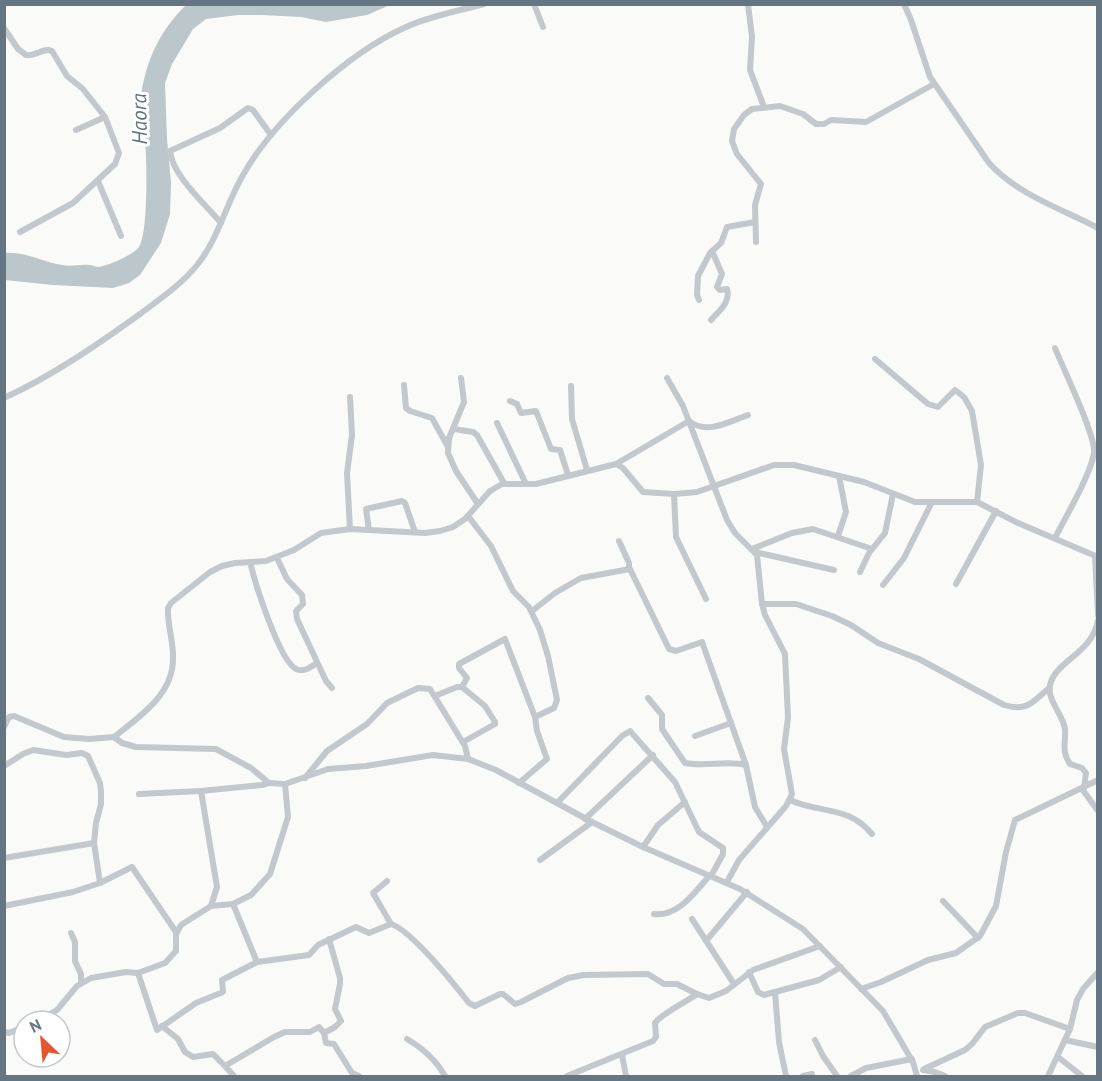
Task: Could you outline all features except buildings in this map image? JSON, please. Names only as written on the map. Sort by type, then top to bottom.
[{"type":"street","points":[[4,398],[60,368],[170,292],[198,264],[207,251],[243,175],[271,135],[316,90],[381,39],[407,26],[484,4]]},
{"type":"street","points":[[534,4],[543,27]]},
{"type":"street","points":[[748,4],[752,37],[750,70],[764,107]]},
{"type":"street","points":[[904,4],[927,72],[988,164],[997,173],[1033,196],[1098,228]]},
{"type":"street","points":[[4,28],[18,49],[26,56],[46,50],[52,51],[67,76],[83,90],[105,117],[116,142],[119,156],[115,164],[98,181],[62,211],[20,232]]},
{"type":"street","points":[[756,242],[754,205],[761,184],[737,154],[732,141],[734,129],[744,115],[752,109],[780,106],[794,110],[816,124],[831,120],[866,122],[934,84]]},
{"type":"street","points":[[221,223],[182,178],[171,158],[170,150],[220,128],[248,108],[271,135]]},
{"type":"street","points":[[76,130],[105,117]]},
{"type":"street","points":[[98,181],[121,236]]},
{"type":"street","points":[[699,300],[698,276],[712,251],[721,243],[727,227],[755,222]]},
{"type":"street","points":[[711,320],[726,303],[728,295],[727,289],[720,290],[717,287],[722,274],[712,251]]},
{"type":"street","points":[[1055,348],[1090,432],[1094,449],[1091,465],[1055,538]]},
{"type":"street","points":[[875,359],[928,405],[938,407],[955,390],[964,397],[972,411],[981,465],[977,502]]},
{"type":"street","points":[[448,447],[449,438],[464,398],[461,378]]},
{"type":"street","points":[[667,378],[689,421],[731,528],[758,558],[762,604],[784,654],[788,718],[784,749],[792,785],[790,800],[739,860],[727,882]]},
{"type":"street","points":[[404,385],[408,410],[432,418],[448,447],[453,467],[478,504]]},
{"type":"street","points":[[571,386],[572,419],[587,470]]},
{"type":"street","points":[[350,397],[352,435],[347,473],[350,529]]},
{"type":"street","points":[[510,401],[517,404],[521,413],[536,411],[551,449],[560,450],[568,475]]},
{"type":"street","points":[[689,421],[697,427],[707,428],[748,415]]},
{"type":"street","points":[[9,717],[23,719],[64,737],[89,739],[114,737],[152,706],[171,676],[174,659],[168,608],[171,603],[210,572],[235,563],[262,562],[277,558],[328,531],[350,529],[415,532],[440,531],[453,527],[468,516],[494,488],[504,483],[536,484],[616,464],[689,421]]},
{"type":"street","points":[[497,423],[526,484]]},
{"type":"street","points":[[454,429],[473,432],[477,435],[504,483]]},
{"type":"street","points":[[616,464],[623,468],[643,492],[674,494],[697,492],[759,469],[781,464],[794,465],[864,482],[915,502],[977,502],[1018,523],[1096,556],[1098,617],[1090,640],[1061,668],[1049,688],[1023,708],[1004,705],[919,659],[878,643],[851,625],[832,616],[796,604],[762,604]]},
{"type":"street","points":[[838,536],[846,512],[839,477]]},
{"type":"street","points":[[674,494],[676,537],[706,599]]},
{"type":"street","points":[[860,572],[872,549],[885,532],[893,494]]},
{"type":"street","points":[[369,530],[366,509],[402,501],[405,503],[415,532]]},
{"type":"street","points":[[883,585],[904,558],[932,502]]},
{"type":"street","points":[[956,584],[996,511]]},
{"type":"street","points":[[468,516],[491,546],[513,591],[532,611],[545,645],[556,700],[554,708],[535,717]]},
{"type":"street","points":[[754,551],[792,533],[813,529],[872,549]]},
{"type":"street","points":[[619,541],[629,568],[669,649],[676,651],[702,642],[746,765],[754,807],[767,827]]},
{"type":"street","points":[[754,551],[834,570]]},
{"type":"street","points":[[277,558],[287,579],[302,595],[303,604],[296,611],[297,619],[317,663],[332,688]]},
{"type":"street","points":[[250,562],[266,615],[290,663],[297,670],[302,671],[317,663]]},
{"type":"street","points":[[532,611],[555,592],[581,578],[629,568]]},
{"type":"street","points":[[462,687],[467,678],[459,668],[459,664],[505,639],[535,717],[537,731],[547,759],[519,783]]},
{"type":"street","points":[[435,696],[462,687],[485,706],[495,722],[491,728],[463,742]]},
{"type":"street","points":[[305,778],[327,751],[367,724],[393,699],[418,688],[430,689],[435,696],[463,742],[468,759]]},
{"type":"street","points":[[1049,688],[1065,728],[1063,743],[1065,755],[1070,764],[1084,770],[1086,777],[1083,788],[1098,811]]},
{"type":"street","points":[[648,698],[661,713],[662,729],[686,763],[694,765],[735,762],[746,765]]},
{"type":"street","points":[[4,711],[9,717]]},
{"type":"street","points":[[4,727],[9,717]]},
{"type":"street","points":[[695,736],[731,723]]},
{"type":"street","points":[[557,803],[626,732],[630,731],[653,755],[675,782],[699,832],[723,848],[723,854],[710,875],[679,907],[667,913],[654,915]]},
{"type":"street","points":[[114,737],[122,743],[136,747],[216,749],[252,768],[269,783]]},
{"type":"street","points":[[4,766],[33,750],[59,754],[82,753],[88,756],[100,783],[101,791],[94,843],[100,883]]},
{"type":"street","points":[[140,794],[201,791],[269,783],[285,784],[342,766],[366,766],[424,756],[443,754],[468,759],[496,770],[589,821],[643,847],[747,892],[803,929],[887,1016],[912,1059],[917,1073],[965,1050],[985,1027],[1021,1012],[1070,1029]]},
{"type":"street","points":[[540,860],[589,821],[653,755]]},
{"type":"street","points":[[861,989],[928,960],[956,953],[978,938],[985,930],[996,906],[1006,852],[1015,820],[1098,780]]},
{"type":"street","points":[[176,932],[181,925],[211,906],[233,904],[250,895],[270,874],[288,817],[285,784]]},
{"type":"street","points":[[201,791],[217,886],[211,906]]},
{"type":"street","points":[[790,800],[801,805],[843,812],[856,819],[872,834]]},
{"type":"street","points":[[643,847],[658,825],[685,802]]},
{"type":"street","points":[[4,858],[94,843]]},
{"type":"street","points":[[4,906],[73,892],[100,883],[129,868],[134,868],[176,932],[176,951],[165,963],[138,973],[102,975],[91,978],[81,983],[58,1009]]},
{"type":"street","points":[[387,881],[374,891],[373,895],[391,924],[400,929],[422,950],[475,1006],[500,994],[515,1004],[568,978],[584,975],[648,974],[664,984],[677,984],[709,998],[714,997],[749,972],[820,946]]},
{"type":"street","points":[[706,941],[747,892]]},
{"type":"street","points":[[943,901],[978,938]]},
{"type":"street","points":[[233,904],[257,962]]},
{"type":"street","points":[[692,919],[734,984]]},
{"type":"street","points":[[138,973],[153,1017],[154,1027],[157,1030],[190,1007],[223,992],[222,980],[257,962],[309,955],[316,947],[329,939],[356,927],[369,933],[391,924]]},
{"type":"street","points":[[71,933],[75,942],[75,961],[81,974],[81,983]]},
{"type":"street","points":[[324,1032],[341,1021],[335,1009],[340,978],[329,939]]},
{"type":"street","points":[[749,972],[759,994],[775,993],[824,978],[840,967]]},
{"type":"street","points":[[1048,1077],[1070,1029],[1077,1000],[1083,989],[1098,972]]},
{"type":"street","points":[[775,993],[779,1042],[786,1077]]},
{"type":"street","points":[[567,1077],[654,1041],[655,1023],[659,1017],[679,1007],[697,994]]},
{"type":"street","points":[[162,1026],[178,1039],[185,1052],[196,1058],[213,1054],[234,1077]]},
{"type":"street","points":[[225,1066],[259,1043],[285,1032],[310,1032],[319,1027],[324,1032],[326,1044],[334,1044],[352,1074],[359,1077]]},
{"type":"street","points":[[407,1039],[437,1062],[445,1077]]},
{"type":"street","points":[[815,1040],[837,1077]]},
{"type":"street","points":[[1065,1040],[1098,1047]]},
{"type":"street","points":[[622,1054],[626,1077]]},
{"type":"street","points":[[1058,1057],[1082,1077]]},
{"type":"street","points":[[851,1077],[866,1068],[912,1059]]},
{"type":"street","points":[[924,1069],[945,1077]]},
{"type":"street","points":[[803,1077],[812,1074]]},
{"type":"shaded area","points":[[186,5],[390,5],[367,15],[326,22],[301,17],[262,15],[206,19],[193,29],[172,64],[165,83],[171,183],[170,214],[161,243],[140,275],[129,283],[113,288],[5,280],[5,253],[27,255],[65,266],[98,267],[120,260],[139,247],[144,224],[146,190],[145,139],[140,109],[142,92],[148,64],[160,39],[176,15]]},
{"type":"water label","name":"Haora","points":[[139,119]]}]
